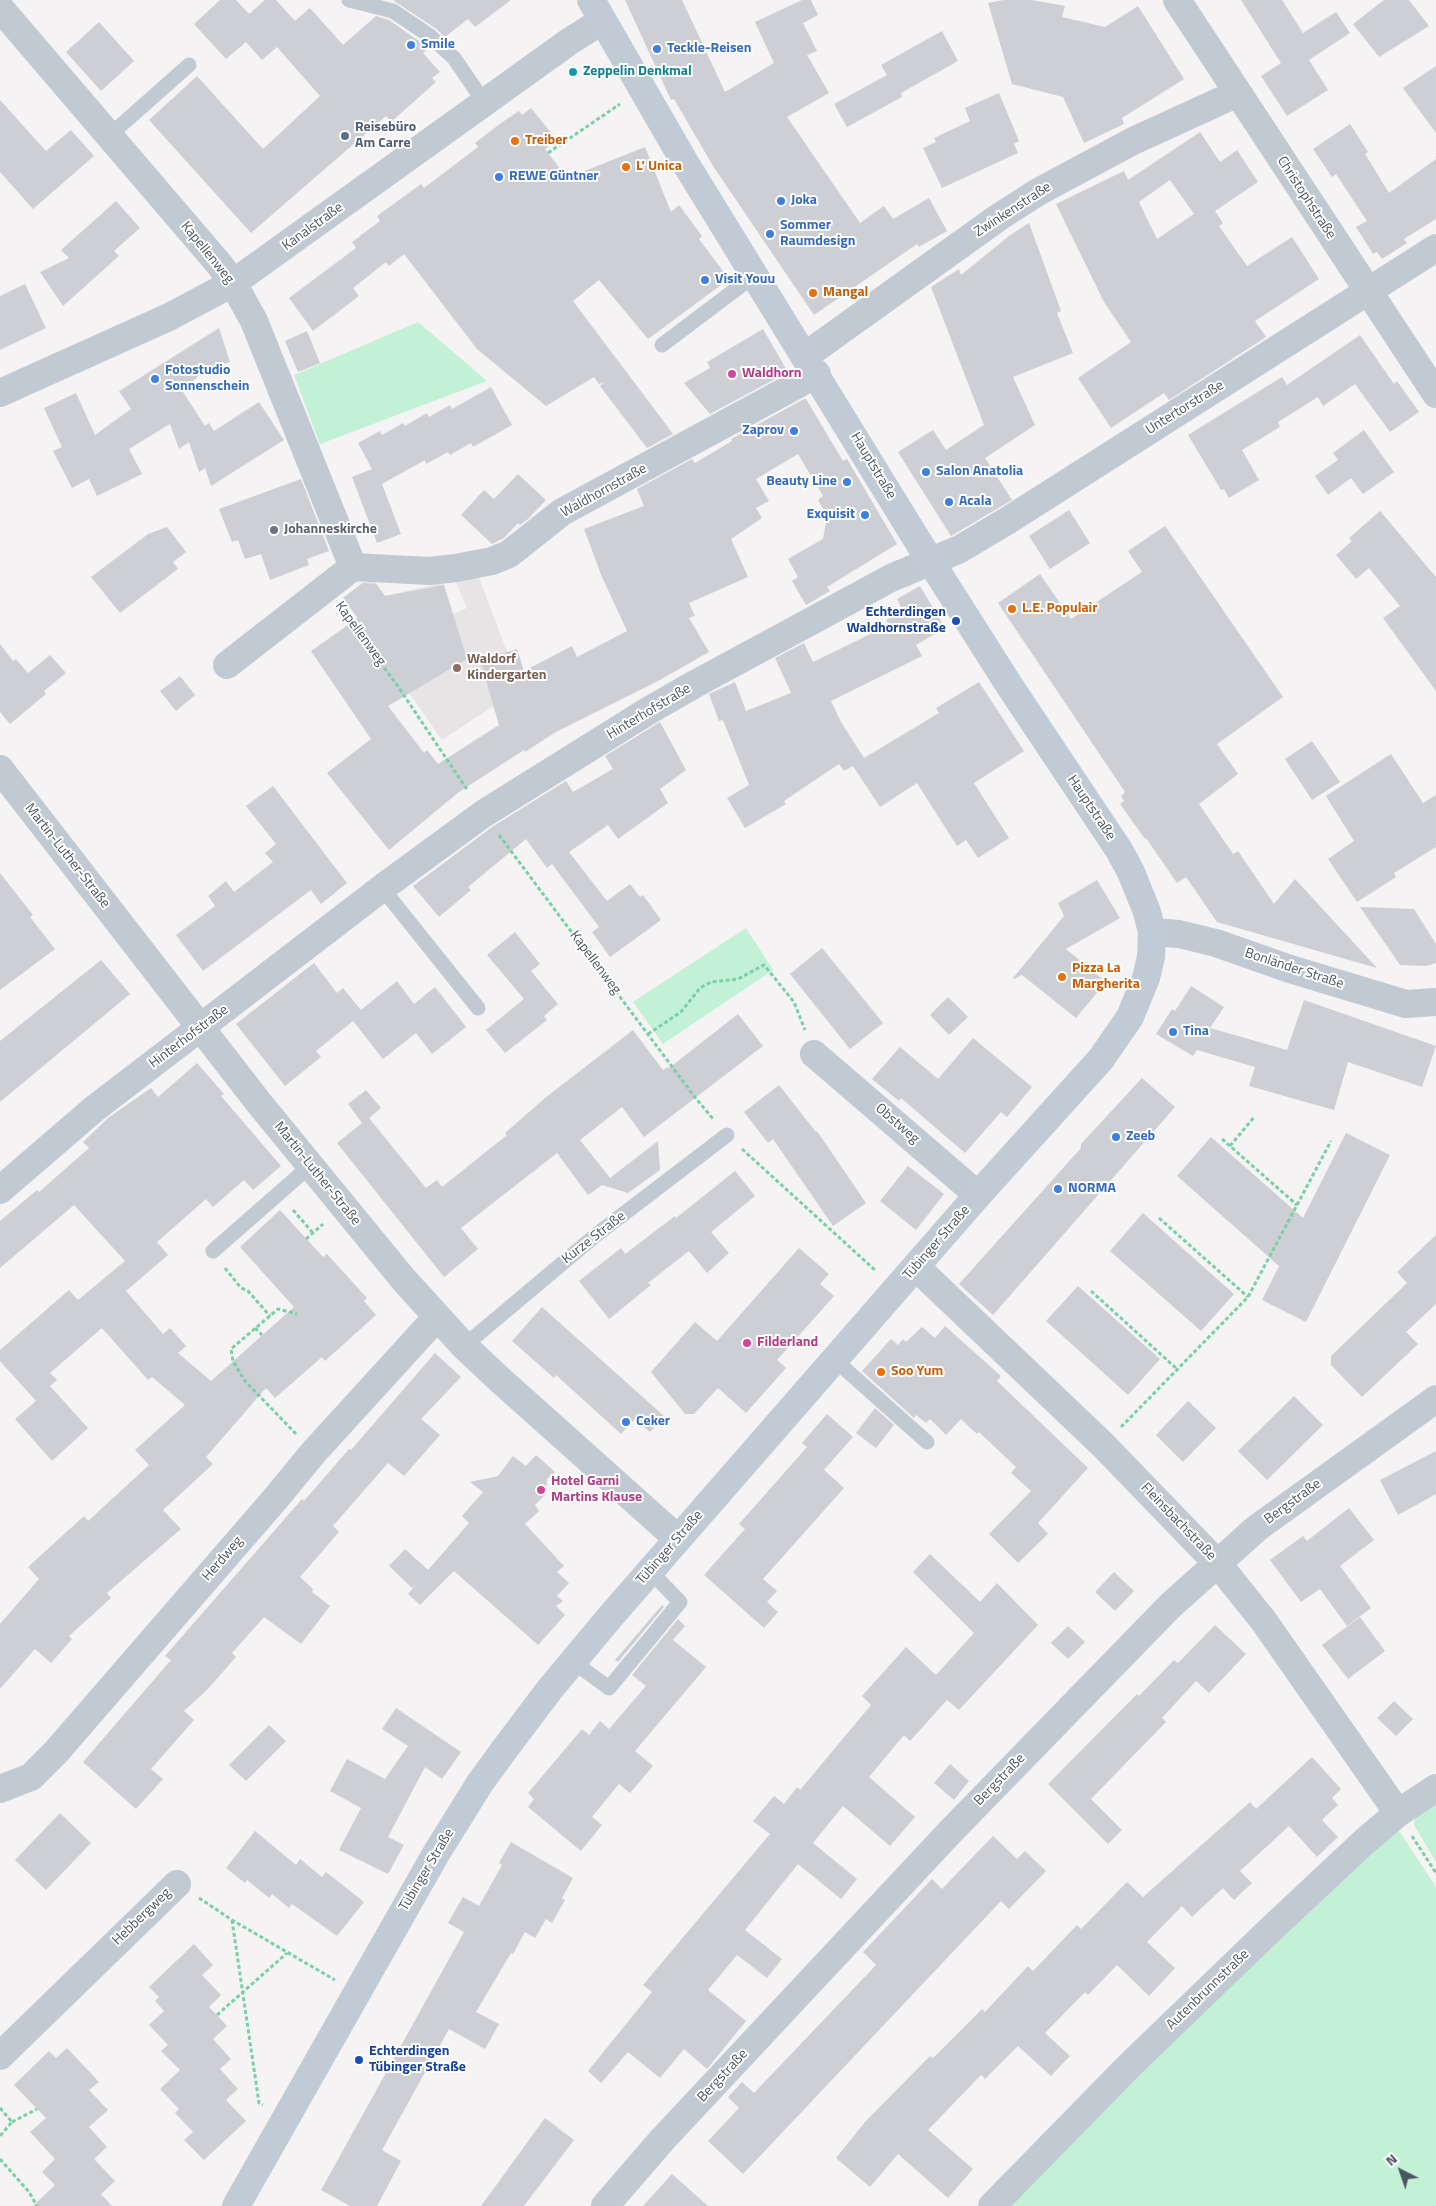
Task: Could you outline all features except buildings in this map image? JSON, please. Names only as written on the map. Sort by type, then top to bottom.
[{"type":"main road","name":"Hauptstraße","points":[[596,11],[644,89],[684,161],[931,562],[1119,850],[1142,895],[1152,932]]},
{"type":"main road","name":"Tübinger Straße","points":[[236,2206],[433,1858],[480,1783],[572,1662],[978,1194],[1101,1059],[1130,1018],[1146,978],[1151,956],[1152,932]]},
{"type":"street","name":"Christophstraße","points":[[1177,0],[1436,394]]},
{"type":"street","name":"Kapellenweg","points":[[0,8],[110,135],[233,283],[254,321],[352,567],[227,665]]},
{"type":"street","name":"Kanalstraße","points":[[0,394],[169,317],[233,283],[292,243],[570,41],[596,11]]},
{"type":"street","name":"Zwinkenstraße","points":[[811,365],[999,216],[1038,192],[1133,141],[1238,93]]},
{"type":"street","name":"Untertorstraße","points":[[931,562],[960,549],[1024,511],[1436,248]]},
{"type":"street","name":"Waldhornstraße","points":[[352,567],[429,571],[492,561],[508,554],[562,512],[811,365]]},
{"type":"street","name":"Hinterhofstraße","points":[[0,1190],[94,1109],[382,888],[484,814],[663,702],[891,578],[931,562]]},
{"type":"street","name":"Martin-Luther-Straße","points":[[0,769],[200,1028],[310,1166],[437,1317],[464,1346],[548,1425],[678,1539]]},
{"type":"street","name":"Bonländer Straße","points":[[1152,932],[1179,934],[1216,943],[1290,969],[1406,1004],[1436,1002]]},
{"type":"street","name":"Obstweg","points":[[814,1054],[978,1194]]},
{"type":"street","name":"Fleinsbachstraße","points":[[916,1267],[1103,1445],[1218,1564],[1263,1620],[1398,1813]]},
{"type":"street","name":"Herdweg","points":[[0,1789],[30,1776],[56,1752],[313,1453],[437,1317]]},
{"type":"street","name":"Bergstraße","points":[[604,2206],[951,1831],[1170,1606],[1257,1528],[1436,1399]]},
{"type":"street","name":"Autenbrunnstraße","points":[[992,2206],[1130,2065],[1291,1910],[1398,1813],[1436,1788]]},
{"type":"street","name":"Hebbergweg","points":[[0,2056],[177,1884]]},
{"type":"lane","points":[[349,0],[392,11],[430,36],[454,58],[484,102]]},
{"type":"lane","points":[[110,135],[189,64]]},
{"type":"lane","points":[[662,346],[755,275]]},
{"type":"lane","points":[[382,888],[478,1008]]},
{"type":"lane","name":"Kurze Straße","points":[[464,1346],[596,1235],[727,1135]]},
{"type":"lane","points":[[213,1251],[310,1166]]},
{"type":"lane","points":[[835,1360],[927,1442]]},
{"type":"lane","points":[[572,1662],[609,1688],[680,1602],[650,1572]]},
{"type":"path","points":[[548,153],[644,89]]},
{"type":"path","name":"Kapellenweg","points":[[326,588],[399,688],[484,814],[694,1096],[727,1135],[878,1273]]},
{"type":"path","points":[[648,1034],[681,1012],[700,988],[711,982],[738,978],[764,965],[794,1002],[814,1054]]},
{"type":"path","points":[[1230,1146],[1255,1116]]},
{"type":"path","points":[[1222,1139],[1297,1205]]},
{"type":"path","points":[[1103,1445],[1248,1297],[1331,1141]]},
{"type":"path","points":[[291,1208],[313,1233]]},
{"type":"path","points":[[1159,1218],[1248,1297]]},
{"type":"path","points":[[224,1264],[225,1269],[236,1282],[248,1291],[270,1316]]},
{"type":"path","points":[[1090,1291],[1177,1369]]},
{"type":"path","points":[[297,1314],[278,1309],[231,1349],[232,1361],[245,1381],[313,1453]]},
{"type":"path","points":[[255,1328],[262,1335]]},
{"type":"path","points":[[1398,1813],[1436,1873]]},
{"type":"path","name":"Hebbergweg","points":[[177,1884],[232,1920],[357,1993]]},
{"type":"path","points":[[232,1920],[259,2102],[286,2120]]},
{"type":"path","points":[[217,2015],[287,1953]]},
{"type":"path","points":[[0,2108],[12,2122]]},
{"type":"path","points":[[0,2136],[12,2122],[37,2109]]},
{"type":"path","points":[[0,2159],[29,2192],[37,2206]]},
{"type":"shaded area","name":"Waldorf Kindergarten","points":[[477,572],[507,652],[517,649],[527,684],[442,740],[343,598],[371,576],[385,596],[443,583],[453,614],[467,608],[455,580]]},
{"type":"green space","points":[[418,322],[487,381],[320,444],[294,375]]},
{"type":"green space","points":[[746,928],[773,970],[663,1044],[633,1002]]},
{"type":"green space","points":[[1436,1800],[1436,1862],[1414,1825],[1416,1813]]},
{"type":"green space","points":[[1399,1831],[1436,1887],[1436,2206],[1007,2206],[1230,1981],[1387,1836]]},
{"type":"place","name":"Smile","points":[[411,45]]},
{"type":"place","name":"Teckle-Reisen","points":[[657,49]]},
{"type":"place","name":"Zeppelin Denkmal","points":[[573,72]]},
{"type":"place","name":"Reisebüro Am Carre","points":[[345,136]]},
{"type":"place","name":"Treiber","points":[[515,141]]},
{"type":"place","name":"L' Unica","points":[[626,167]]},
{"type":"place","name":"REWE Güntner","points":[[499,177]]},
{"type":"place","name":"Joka","points":[[781,201]]},
{"type":"place","name":"Sommer Raumdesign","points":[[770,234]]},
{"type":"place","name":"Visit Youu","points":[[705,280]]},
{"type":"place","name":"Mangal","points":[[813,293]]},
{"type":"place","name":"Waldhorn","points":[[732,374]]},
{"type":"place","name":"Fotostudio Sonnenschein","points":[[155,379]]},
{"type":"place","name":"Zaprov","points":[[794,431]]},
{"type":"place","name":"Salon Anatolia","points":[[926,472]]},
{"type":"place","name":"Beauty Line","points":[[847,482]]},
{"type":"place","name":"Acala","points":[[949,502]]},
{"type":"place","name":"Exquisit","points":[[865,515]]},
{"type":"place","name":"Johanneskirche","points":[[274,530]]},
{"type":"place","name":"L.E. Populair","points":[[1012,609]]},
{"type":"place","name":"Echterdingen Waldhornstraße","points":[[956,621]]},
{"type":"place","name":"Waldorf Kindergarten","points":[[457,668]]},
{"type":"place","name":"Pizza La Margherita","points":[[1062,977]]},
{"type":"place","name":"Tina","points":[[1173,1032]]},
{"type":"place","name":"Zeeb","points":[[1116,1137]]},
{"type":"place","name":"NORMA","points":[[1058,1189]]},
{"type":"place","name":"Filderland","points":[[747,1343]]},
{"type":"place","name":"Soo Yum","points":[[881,1372]]},
{"type":"place","name":"Ceker","points":[[626,1422]]},
{"type":"place","name":"Hotel Garni Martins Klause","points":[[541,1490]]},
{"type":"place","name":"Echterdingen Tübinger Straße","points":[[359,2060]]}]
